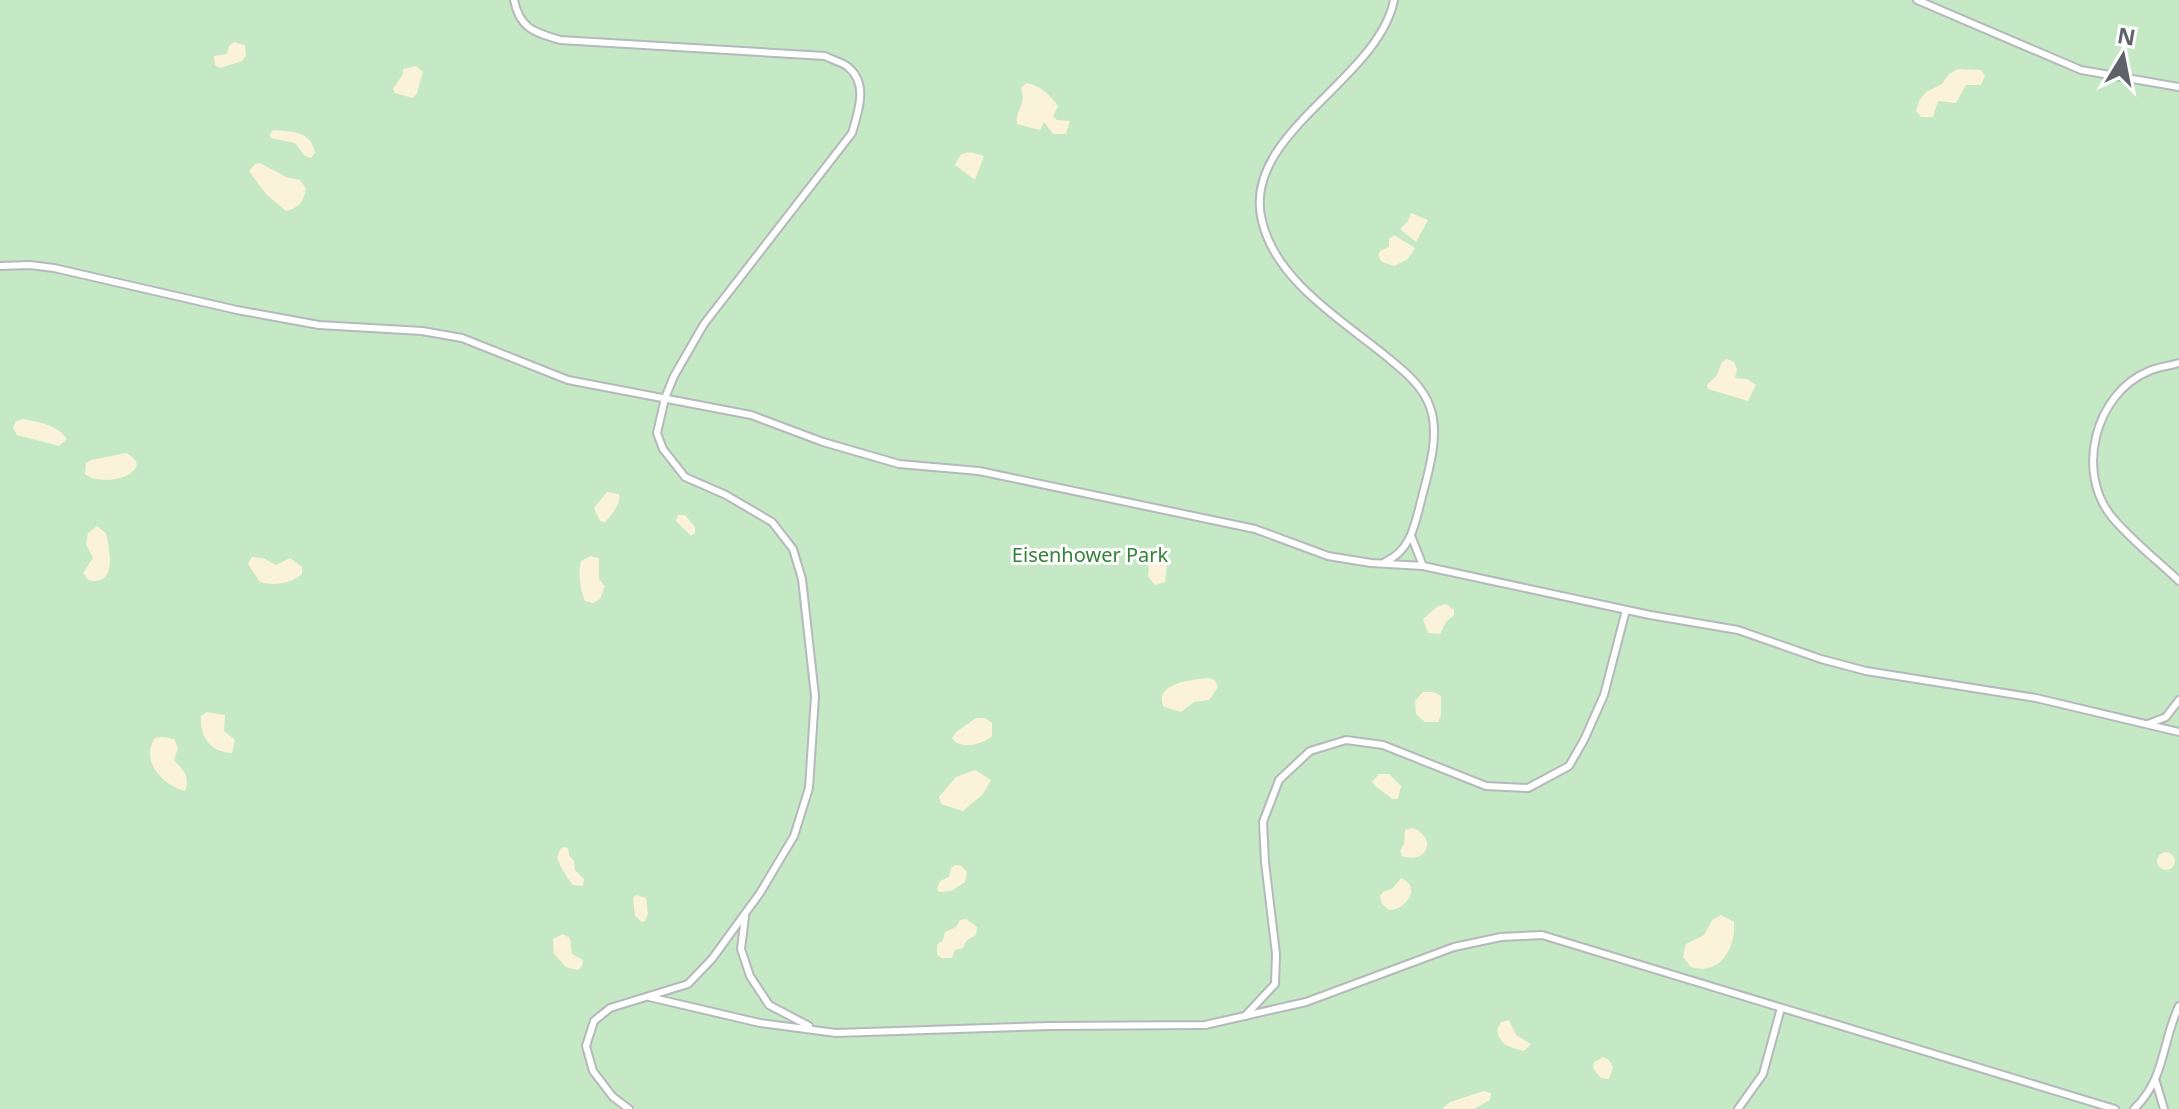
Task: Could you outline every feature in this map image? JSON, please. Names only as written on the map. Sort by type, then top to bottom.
[{"type":"lane","points":[[514,0],[517,17],[533,32],[560,40],[825,56],[848,67],[859,82],[860,106],[852,133],[704,324],[674,376],[657,433],[663,449],[685,477],[726,495],[772,522],[793,549],[802,579],[815,696],[809,788],[794,836],[745,913],[712,959],[688,984],[610,1008],[594,1021],[586,1046],[593,1071],[613,1097],[629,1109]]},
{"type":"lane","points":[[1382,564],[1397,557],[1412,538],[1429,473],[1433,435],[1431,409],[1421,388],[1402,369],[1291,278],[1276,257],[1260,217],[1260,194],[1268,168],[1286,138],[1379,39],[1391,16],[1394,0]]},
{"type":"lane","points":[[1917,0],[2081,70],[2179,87]]},
{"type":"lane","points":[[0,266],[54,268],[237,310],[319,325],[408,330],[462,338],[568,380],[751,415],[823,442],[899,464],[979,471],[1255,529],[1328,556],[1423,566],[1626,610],[1738,630],[1866,671],[2036,698],[2179,732]]},
{"type":"lane","points":[[2179,363],[2147,372],[2121,391],[2103,413],[2095,439],[2093,470],[2100,496],[2112,516],[2179,581]]},
{"type":"lane","points":[[1412,538],[1423,566]]},
{"type":"lane","points":[[1245,1016],[1275,984],[1276,954],[1263,822],[1279,780],[1310,751],[1346,740],[1383,745],[1486,786],[1528,788],[1569,766],[1584,740],[1604,695],[1626,610]]},
{"type":"lane","points":[[2147,724],[2166,717],[2179,700]]},
{"type":"lane","points":[[745,913],[741,949],[750,976],[769,1005],[815,1030]]},
{"type":"lane","points":[[649,997],[760,1023],[836,1033],[1205,1025],[1306,1002],[1454,947],[1501,937],[1542,935],[2115,1109]]},
{"type":"lane","points":[[2134,1109],[2156,1082],[2171,1023],[2179,1006]]},
{"type":"lane","points":[[1738,1109],[1763,1074],[1781,1008]]},
{"type":"lane","points":[[2156,1082],[2164,1109]]},
{"type":"green space","name":"Eisenhower Park","points":[[0,0],[2179,0],[2179,1109],[0,1109]]},
{"type":"sand","points":[[234,42],[245,45],[246,55],[242,61],[220,68],[215,65],[214,56],[227,54]]},
{"type":"sand","points":[[416,66],[423,72],[417,93],[413,98],[395,93],[393,89],[403,69]]},
{"type":"sand","points":[[1958,69],[1981,70],[1985,76],[1981,85],[1966,85],[1956,103],[1938,101],[1933,117],[1921,117],[1916,111],[1920,99]]},
{"type":"sand","points":[[1026,83],[1040,88],[1055,102],[1058,106],[1053,116],[1057,120],[1070,121],[1066,134],[1053,134],[1044,122],[1040,130],[1017,124],[1023,99],[1021,88]]},
{"type":"sand","points":[[273,130],[305,136],[315,153],[311,158],[305,156],[295,143],[271,138]]},
{"type":"sand","points":[[970,152],[984,156],[975,180],[955,165],[961,154]]},
{"type":"sand","points":[[260,163],[286,177],[300,180],[306,189],[298,206],[286,211],[266,194],[249,171]]},
{"type":"sand","points":[[1411,213],[1428,220],[1416,242],[1400,229]]},
{"type":"sand","points":[[1394,235],[1415,248],[1408,259],[1394,266],[1382,262],[1378,256],[1380,251],[1389,247],[1389,239]]},
{"type":"sand","points":[[1727,359],[1734,362],[1737,369],[1735,378],[1747,379],[1756,385],[1748,401],[1708,389],[1707,385]]},
{"type":"sand","points":[[23,419],[53,427],[67,439],[59,446],[17,435],[13,428],[16,421]]},
{"type":"sand","points":[[126,453],[135,459],[136,466],[126,476],[105,480],[85,474],[86,463],[91,460]]},
{"type":"sand","points":[[607,492],[619,494],[620,497],[605,522],[600,521],[594,508]]},
{"type":"sand","points":[[678,515],[685,515],[695,527],[695,533],[691,536],[676,521]]},
{"type":"sand","points":[[97,526],[106,533],[110,566],[104,578],[98,581],[88,580],[83,573],[93,558],[86,544],[88,533]]},
{"type":"sand","points":[[590,556],[599,558],[599,579],[605,586],[600,599],[593,603],[585,601],[580,576],[581,561]]},
{"type":"sand","points":[[252,557],[263,558],[276,565],[290,558],[302,567],[302,574],[282,583],[260,582],[248,564]]},
{"type":"sand","points":[[1156,557],[1161,557],[1167,565],[1165,582],[1155,585],[1148,577],[1149,564]]},
{"type":"sand","points":[[1446,604],[1454,610],[1454,615],[1440,634],[1428,633],[1423,619],[1438,606]]},
{"type":"sand","points":[[1208,678],[1215,680],[1218,687],[1209,700],[1194,702],[1181,712],[1164,707],[1162,699],[1169,688]]},
{"type":"sand","points":[[1423,692],[1441,696],[1438,722],[1425,722],[1416,714],[1415,701]]},
{"type":"sand","points":[[207,712],[225,715],[224,731],[235,740],[232,753],[218,750],[208,742],[202,730],[201,716]]},
{"type":"sand","points":[[976,718],[985,718],[992,723],[992,736],[971,745],[960,744],[952,738],[956,732]]},
{"type":"sand","points":[[155,738],[174,739],[178,748],[174,760],[187,778],[185,791],[161,778],[152,763],[150,755]]},
{"type":"sand","points":[[975,770],[991,780],[983,794],[963,811],[941,804],[939,797],[956,777]]},
{"type":"sand","points":[[1379,774],[1389,774],[1401,786],[1398,799],[1392,799],[1372,782]]},
{"type":"sand","points":[[1413,828],[1425,838],[1426,849],[1418,857],[1402,856],[1400,851],[1405,830]]},
{"type":"sand","points":[[564,847],[568,848],[575,870],[584,879],[583,886],[573,885],[560,865],[557,858]]},
{"type":"sand","points":[[2166,852],[2175,861],[2166,870],[2157,861]]},
{"type":"sand","points":[[955,865],[967,872],[965,882],[951,891],[939,892],[940,881],[949,877]]},
{"type":"sand","points":[[1401,878],[1411,886],[1410,897],[1401,906],[1389,910],[1382,904],[1380,896],[1392,889]]},
{"type":"sand","points":[[636,895],[646,898],[648,914],[642,922],[635,916],[633,898]]},
{"type":"sand","points":[[1721,915],[1734,922],[1729,950],[1718,964],[1701,969],[1691,967],[1683,957],[1686,944],[1704,935],[1712,920]]},
{"type":"sand","points":[[966,919],[977,927],[976,935],[967,940],[963,948],[955,950],[952,958],[941,958],[937,954],[937,945],[943,940],[945,932]]},
{"type":"sand","points":[[563,934],[570,938],[572,954],[583,960],[578,970],[566,967],[554,954],[553,939]]},
{"type":"sand","points":[[1509,1020],[1516,1035],[1531,1044],[1524,1051],[1506,1045],[1498,1035],[1501,1022]]},
{"type":"sand","points":[[1603,1057],[1613,1067],[1609,1079],[1601,1078],[1594,1070],[1593,1063]]},
{"type":"sand","points":[[1484,1091],[1491,1093],[1490,1100],[1474,1109],[1442,1109],[1450,1102]]}]
